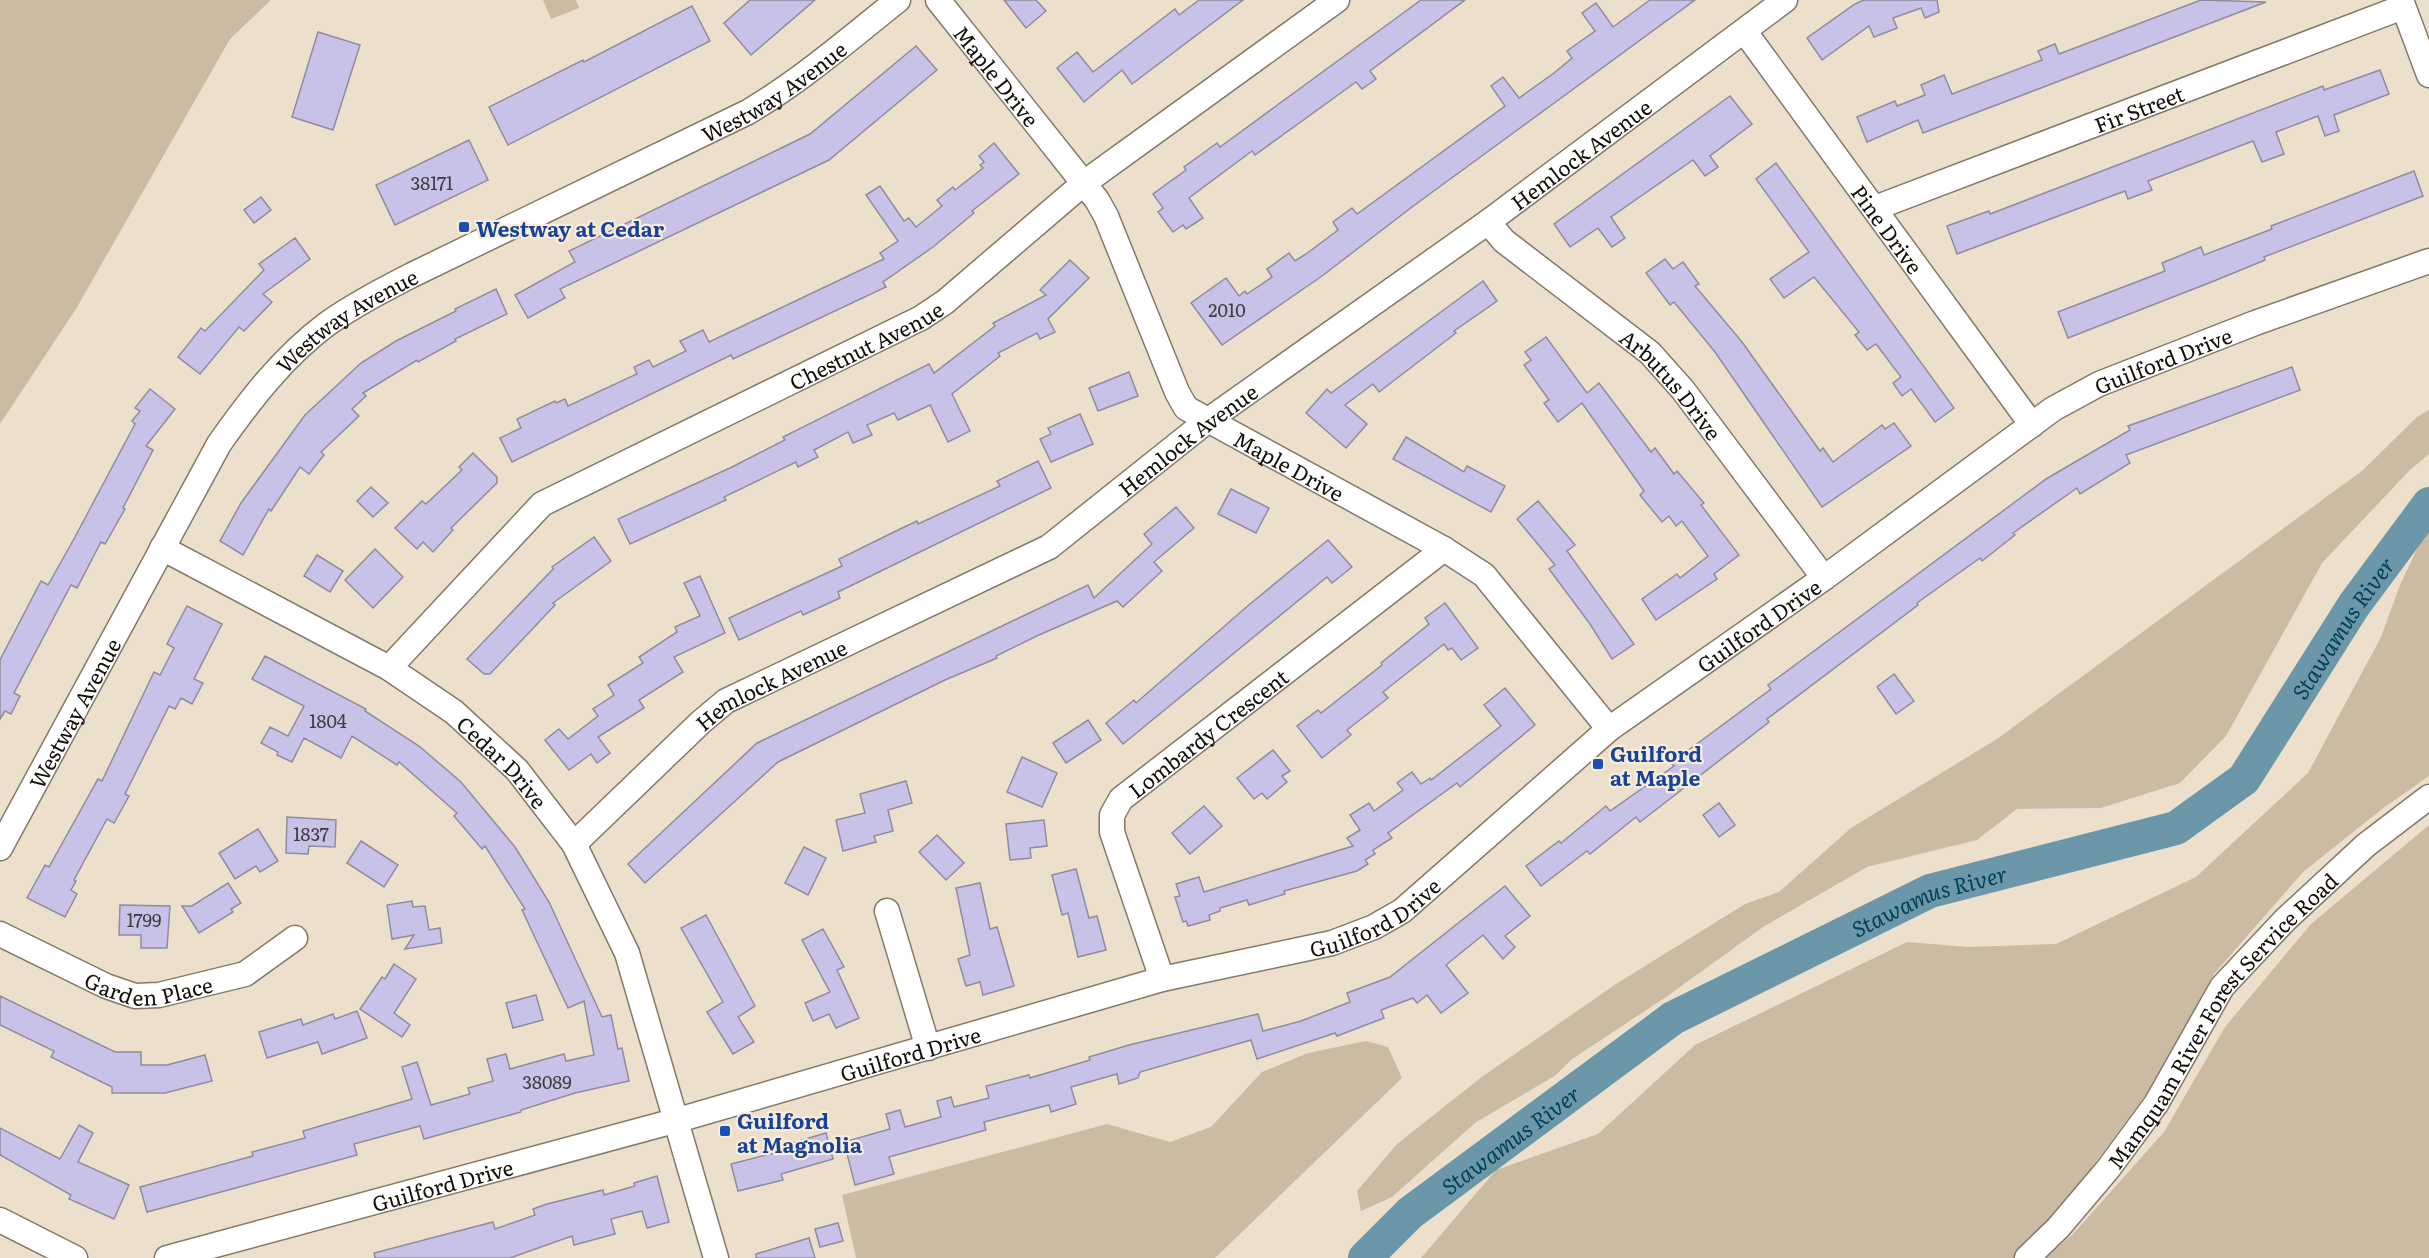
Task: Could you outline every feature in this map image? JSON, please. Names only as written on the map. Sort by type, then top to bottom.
[{"type":"street","name":"Westway Avenue","points":[[0,848],[219,444],[246,406],[296,351],[327,324],[362,301],[748,112],[795,81],[898,0]]},
{"type":"street","name":"Maple Drive","points":[[938,0],[1084,183],[1106,216],[1177,392],[1186,408],[1444,549],[1484,575],[1609,729]]},
{"type":"street","name":"Chestnut Avenue","points":[[389,668],[542,504],[921,318],[945,302],[1084,183],[1337,0]]},
{"type":"street","name":"Hemlock Avenue","points":[[574,844],[700,722],[726,701],[1049,546],[1208,421],[1488,222],[1785,0]]},
{"type":"street","points":[[2402,4],[2429,75]]},
{"type":"street","name":"Fir Street","points":[[1875,208],[2402,4]]},
{"type":"street","name":"Pine Drive","points":[[1745,32],[2032,425]]},
{"type":"street","name":"Arbutus Drive","points":[[1488,222],[1504,241],[1631,338],[1665,370],[1824,578]]},
{"type":"street","name":"Guilford Drive","points":[[167,1258],[678,1120],[1162,979],[1332,943],[1384,922],[1402,911],[1609,729],[1824,578],[2053,409],[2099,384],[2256,323],[2429,261]]},
{"type":"street","name":"Cedar Drive","points":[[162,548],[389,668],[454,712],[517,770],[574,844],[627,953],[678,1120],[716,1258]]},
{"type":"street","name":"Lombardy Crescent","points":[[1162,979],[1112,832],[1112,815],[1121,799],[1444,549]]},
{"type":"street","name":"Mamquam River Forest Service Road","points":[[2027,1258],[2058,1228],[2108,1168],[2156,1104],[2222,987],[2284,920],[2366,845],[2429,797]]},
{"type":"street","points":[[887,911],[928,1048]]},
{"type":"street","name":"Garden Place","points":[[0,934],[106,986],[135,996],[159,995],[245,974],[295,938]]},
{"type":"street","points":[[0,1220],[75,1258]]},
{"type":"shaded area","points":[[0,0],[271,0],[230,39],[76,309],[0,424]]},
{"type":"shaded area","points":[[543,0],[576,0],[579,8],[551,19]]},
{"type":"shaded area","points":[[2429,410],[2429,454],[2410,470],[2322,563],[2226,736],[2180,783],[2101,808],[2017,809],[1977,840],[1867,867],[1763,927],[1666,997],[1572,1059],[1556,1075],[1475,1123],[1392,1197],[1361,1211],[1357,1191],[1397,1144],[1483,1076],[1616,984],[1745,904],[1779,892],[1851,828],[1997,739],[2363,470],[2417,417]]},
{"type":"shaded area","points":[[2429,524],[2429,776],[2382,809],[2303,872],[2214,974],[2148,1092],[2052,1221],[2014,1258],[1421,1258],[1496,1170],[1598,1134],[1695,1045],[1907,942],[1968,947],[2056,944],[2196,877],[2308,773],[2381,637],[2400,585]]},
{"type":"shaded area","points":[[2429,825],[2429,1258],[2045,1258],[2073,1234],[2164,1132],[2225,1027],[2311,924]]},
{"type":"shaded area","points":[[1366,1041],[1388,1047],[1402,1078],[1215,1258],[856,1258],[842,1195],[1107,1124],[1170,1142],[1211,1127],[1262,1072],[1308,1053]]},
{"type":"building","points":[[750,0],[815,0],[751,55],[724,23]]},
{"type":"building","points":[[1004,0],[1036,0],[1046,11],[1026,28]]},
{"type":"building","points":[[1199,0],[1243,0],[1132,84],[1122,70],[1084,102],[1057,68],[1077,52],[1093,72],[1175,9],[1179,15]]},
{"type":"building","points":[[1421,0],[1465,0],[1370,71],[1376,79],[1362,89],[1356,82],[1255,155],[1252,151],[1189,198],[1203,218],[1186,229],[1183,225],[1173,232],[1158,212],[1163,208],[1153,194],[1217,143],[1220,147]]},
{"type":"building","points":[[1650,0],[1695,0],[1412,207],[1322,276],[1222,345],[1191,303],[1226,278],[1239,296],[1245,291],[1247,294],[1272,277],[1267,269],[1289,253],[1295,261],[1306,254],[1338,230],[1333,222],[1352,208],[1357,214],[1505,106],[1491,86],[1503,77],[1519,98],[1554,73],[1572,58],[1567,51],[1595,31],[1582,13],[1596,3],[1613,27]]},
{"type":"building","points":[[1864,0],[1937,0],[1939,12],[1925,18],[1921,8],[1893,18],[1897,28],[1874,37],[1869,26],[1822,60],[1807,38]]},
{"type":"building","points":[[2201,0],[2266,2],[1923,133],[1918,120],[1867,142],[1857,117],[1895,101],[1897,106],[1925,95],[1921,85],[1944,75],[1952,94],[2042,60],[2038,51],[2055,44],[2059,54]]},
{"type":"building","points":[[692,6],[710,41],[508,145],[489,107],[583,60],[584,62]]},
{"type":"building","points":[[318,32],[360,45],[333,130],[292,117]]},
{"type":"building","points":[[916,46],[937,70],[829,160],[560,289],[565,298],[528,318],[515,295],[575,262],[569,251],[810,134]]},
{"type":"building","points":[[2380,70],[2389,94],[2334,115],[2339,131],[2325,136],[2318,116],[2276,132],[2284,154],[2262,162],[2253,141],[2148,181],[2152,190],[2128,199],[2125,191],[1957,254],[1947,226],[1989,211],[1990,214],[2323,86],[2324,90]]},
{"type":"building","points":[[1730,96],[1752,124],[1710,156],[1718,167],[1705,176],[1693,160],[1611,217],[1625,238],[1612,247],[1598,228],[1570,247],[1554,224]]},
{"type":"building","points":[[469,140],[488,180],[395,225],[376,185]]},
{"type":"building","points":[[994,143],[1019,174],[972,211],[974,213],[933,247],[883,282],[886,287],[733,359],[731,355],[512,462],[500,438],[521,428],[517,419],[555,401],[556,403],[565,399],[568,406],[637,374],[634,367],[649,360],[653,367],[686,351],[680,341],[703,330],[709,342],[884,259],[880,253],[898,241],[866,195],[880,186],[904,221],[909,218],[916,227],[942,206],[937,200],[953,187],[955,190],[983,168],[980,165],[984,162],[979,156]]},
{"type":"building","points":[[1776,163],[1954,408],[1935,422],[1911,389],[1902,396],[1893,383],[1901,377],[1876,344],[1867,350],[1855,335],[1859,332],[1814,277],[1784,298],[1770,279],[1809,252],[1756,179]]},
{"type":"building","points":[[2414,171],[2423,196],[2264,257],[2265,260],[2068,338],[2058,312],[2165,271],[2162,263],[2201,247],[2204,255],[2272,229],[2271,226]]},
{"type":"building","points":[[261,197],[271,210],[254,223],[244,210]]},
{"type":"building","points":[[295,238],[310,259],[263,294],[272,302],[244,331],[239,327],[200,374],[178,357],[201,328],[205,331],[264,270],[259,264]]},
{"type":"building","points":[[1665,259],[1673,269],[1683,262],[1699,284],[1695,286],[1742,342],[1820,451],[1823,448],[1833,462],[1882,425],[1885,429],[1894,423],[1911,446],[1822,507],[1715,352],[1674,302],[1670,305],[1646,273]]},
{"type":"building","points":[[1070,260],[1089,278],[1048,319],[1055,332],[1040,339],[1037,333],[998,353],[1000,356],[952,394],[970,431],[948,442],[930,405],[898,420],[894,413],[867,425],[872,435],[853,443],[848,432],[814,450],[818,457],[798,467],[796,462],[724,497],[726,500],[630,544],[618,519],[730,468],[785,440],[783,437],[929,364],[934,373],[995,326],[993,323],[1046,295],[1040,290]]},
{"type":"building","points":[[1483,281],[1497,301],[1454,331],[1456,333],[1379,392],[1373,384],[1345,405],[1367,424],[1346,448],[1306,413],[1327,389],[1331,393]]},
{"type":"building","points":[[496,289],[507,314],[455,339],[456,341],[418,362],[417,360],[363,393],[366,396],[352,409],[359,416],[321,452],[324,455],[309,474],[300,467],[271,511],[269,509],[243,555],[220,541],[241,503],[305,415],[361,363],[396,341]]},
{"type":"building","points":[[1546,337],[1587,393],[1599,383],[1651,452],[1655,448],[1674,474],[1677,471],[1704,503],[1701,505],[1739,555],[1714,574],[1717,579],[1656,620],[1642,599],[1677,574],[1680,578],[1708,556],[1682,521],[1676,526],[1669,516],[1662,522],[1640,495],[1644,491],[1582,403],[1558,422],[1544,403],[1549,400],[1524,365],[1531,360],[1525,352]]},
{"type":"building","points":[[2292,367],[2300,390],[2126,455],[2130,463],[2080,494],[2077,488],[2013,533],[2015,535],[1982,561],[1980,558],[1917,603],[1918,605],[1767,719],[1769,722],[1640,822],[1636,817],[1590,854],[1587,851],[1541,886],[1526,866],[1559,841],[1561,843],[1606,806],[1610,811],[1674,766],[1671,763],[1771,689],[1768,685],[2046,479],[2130,430],[2128,426]]},
{"type":"building","points":[[1129,372],[1138,396],[1098,411],[1089,388]]},
{"type":"building","points":[[150,389],[175,409],[146,446],[153,450],[123,508],[125,509],[105,544],[101,542],[77,588],[71,585],[14,693],[20,696],[11,714],[5,711],[0,719],[0,660],[41,581],[48,585],[75,537],[135,424],[132,421],[140,411],[135,408]]},
{"type":"building","points":[[1080,414],[1093,444],[1051,462],[1040,439],[1051,434],[1048,428]]},
{"type":"building","points":[[1406,437],[1464,472],[1467,466],[1505,486],[1491,512],[1393,459]]},
{"type":"building","points":[[473,453],[497,477],[497,483],[451,528],[453,530],[433,552],[423,542],[417,549],[395,528],[422,501],[426,504],[462,470],[459,467]]},
{"type":"building","points":[[1038,461],[1051,488],[838,592],[840,598],[803,615],[801,611],[739,640],[729,618],[842,566],[839,559],[898,530],[917,521],[918,524],[1000,486],[997,481]]},
{"type":"building","points":[[371,487],[388,503],[373,517],[357,501]]},
{"type":"building","points":[[1231,489],[1269,508],[1256,533],[1218,514]]},
{"type":"building","points":[[1538,501],[1575,545],[1567,551],[1634,644],[1612,659],[1590,624],[1549,569],[1555,565],[1517,519]]},
{"type":"building","points":[[1176,507],[1194,528],[1154,562],[1162,571],[1123,607],[1117,601],[1039,635],[996,656],[997,658],[945,680],[778,762],[645,883],[628,864],[757,743],[1088,585],[1094,598],[1152,544],[1144,534]]},
{"type":"building","points":[[594,537],[611,561],[553,603],[555,605],[490,674],[484,674],[467,659],[553,569],[552,567]]},
{"type":"building","points":[[1328,540],[1352,567],[1332,583],[1327,577],[1123,744],[1106,723],[1134,700],[1136,703]]},
{"type":"building","points":[[375,549],[403,577],[373,608],[345,580]]},
{"type":"building","points":[[317,555],[343,571],[330,592],[304,576]]},
{"type":"building","points":[[700,576],[725,633],[674,657],[683,672],[639,700],[644,708],[598,737],[610,753],[597,763],[591,754],[569,770],[545,740],[559,729],[568,739],[598,716],[593,709],[614,695],[608,685],[643,663],[639,657],[677,632],[675,627],[700,616],[684,583]]},
{"type":"building","points":[[1445,603],[1478,648],[1461,660],[1452,648],[1448,650],[1444,644],[1383,692],[1388,698],[1347,730],[1351,735],[1322,758],[1297,726],[1318,710],[1321,713],[1382,665],[1381,663],[1429,624],[1425,618]]},
{"type":"building","points":[[187,606],[222,624],[194,679],[203,683],[192,704],[181,698],[175,709],[169,706],[125,794],[129,796],[114,823],[107,819],[74,880],[76,881],[71,890],[77,894],[65,917],[27,898],[45,865],[49,867],[98,779],[102,781],[154,672],[160,675],[174,648],[167,644]]},
{"type":"building","points":[[265,656],[366,709],[365,711],[419,746],[461,782],[515,847],[549,902],[602,1017],[611,1015],[618,1049],[622,1048],[629,1081],[575,1093],[521,1110],[521,1112],[424,1139],[420,1126],[354,1144],[357,1155],[147,1212],[140,1187],[253,1156],[252,1152],[305,1138],[303,1131],[412,1099],[402,1067],[417,1062],[431,1105],[470,1094],[468,1088],[493,1081],[487,1059],[506,1054],[510,1069],[564,1054],[566,1061],[594,1055],[584,1001],[568,1008],[522,910],[525,909],[485,846],[482,849],[454,816],[457,813],[399,762],[397,765],[352,736],[341,758],[304,738],[292,762],[277,755],[278,752],[261,743],[270,727],[288,736],[304,706],[252,679]]},
{"type":"building","points":[[1894,674],[1914,701],[1896,714],[1877,687]]},
{"type":"building","points":[[1505,688],[1535,725],[1460,787],[1457,783],[1388,833],[1392,838],[1373,850],[1375,854],[1365,860],[1368,864],[1357,871],[1284,891],[1285,894],[1249,905],[1247,900],[1220,908],[1220,911],[1209,915],[1210,920],[1188,926],[1186,921],[1183,922],[1175,897],[1180,896],[1176,884],[1199,877],[1204,892],[1353,846],[1347,838],[1360,830],[1350,815],[1369,803],[1374,811],[1403,790],[1397,783],[1412,772],[1421,784],[1430,778],[1431,780],[1501,726],[1484,705]]},
{"type":"building","points":[[1088,720],[1101,740],[1066,763],[1053,743]]},
{"type":"building","points":[[1273,750],[1290,771],[1282,776],[1287,782],[1267,799],[1262,793],[1254,799],[1237,778]]},
{"type":"building","points":[[1022,757],[1057,773],[1042,807],[1007,792]]},
{"type":"building","points":[[906,781],[912,803],[888,810],[893,831],[874,836],[876,842],[843,851],[836,820],[865,813],[860,794]]},
{"type":"building","points":[[1719,803],[1735,825],[1719,837],[1703,815]]},
{"type":"building","points":[[1204,806],[1222,826],[1190,854],[1172,833]]},
{"type":"building","points":[[287,817],[336,820],[335,847],[309,846],[308,854],[286,853]]},
{"type":"building","points":[[1044,820],[1047,846],[1030,848],[1031,858],[1010,860],[1006,824]]},
{"type":"building","points":[[258,829],[278,861],[260,872],[256,866],[235,879],[219,853]]},
{"type":"building","points":[[937,835],[964,863],[946,880],[919,852]]},
{"type":"building","points":[[361,841],[398,865],[384,887],[347,863]]},
{"type":"building","points":[[804,847],[826,858],[808,895],[785,883]]},
{"type":"building","points":[[1076,869],[1089,918],[1097,916],[1106,950],[1078,957],[1068,913],[1062,915],[1052,875]]},
{"type":"building","points":[[228,883],[241,903],[231,909],[233,912],[199,933],[182,906],[192,906]]},
{"type":"building","points":[[980,883],[990,929],[997,927],[1014,986],[983,995],[980,982],[966,986],[958,959],[970,955],[956,888]]},
{"type":"building","points":[[1505,886],[1530,916],[1505,936],[1515,947],[1503,959],[1483,935],[1446,965],[1468,993],[1441,1013],[1427,995],[1417,1003],[1413,998],[1381,1010],[1384,1018],[1337,1036],[1335,1033],[1257,1059],[1251,1040],[1140,1072],[1138,1078],[1119,1084],[1117,1074],[1071,1087],[1076,1104],[1051,1112],[1049,1105],[984,1122],[986,1130],[889,1157],[894,1174],[855,1185],[844,1142],[890,1129],[886,1114],[900,1110],[905,1127],[941,1117],[937,1101],[951,1097],[954,1107],[989,1098],[986,1086],[1029,1075],[1030,1078],[1090,1060],[1089,1057],[1129,1045],[1258,1014],[1263,1031],[1301,1021],[1350,1002],[1347,993],[1390,977]]},
{"type":"building","points":[[412,901],[413,907],[425,906],[429,930],[440,928],[442,943],[405,949],[414,935],[392,939],[387,905]]},
{"type":"building","points":[[120,905],[170,906],[167,948],[141,948],[141,935],[119,935]]},
{"type":"building","points":[[706,915],[755,1006],[738,1017],[754,1042],[733,1054],[707,1012],[723,1002],[681,928]]},
{"type":"building","points":[[823,929],[844,967],[837,970],[859,1018],[836,1028],[829,1014],[813,1021],[805,1003],[830,992],[802,940]]},
{"type":"building","points":[[394,964],[416,979],[394,1013],[410,1025],[402,1037],[360,1009],[382,977],[385,979]]},
{"type":"building","points":[[536,995],[543,1020],[513,1028],[506,1003]]},
{"type":"building","points":[[0,996],[115,1052],[141,1052],[141,1065],[167,1065],[205,1055],[212,1081],[165,1093],[112,1093],[112,1087],[51,1057],[54,1051],[0,1025]]},
{"type":"building","points":[[357,1011],[367,1038],[322,1054],[318,1042],[267,1058],[259,1032],[301,1019],[303,1025],[333,1014],[335,1019]]},
{"type":"building","points":[[79,1125],[93,1133],[78,1162],[129,1185],[114,1219],[69,1199],[71,1195],[0,1155],[0,1128],[60,1159]]},
{"type":"building","points":[[826,1133],[833,1159],[781,1174],[783,1180],[738,1191],[731,1164],[786,1150],[785,1145]]},
{"type":"building","points":[[657,1176],[669,1222],[647,1228],[642,1211],[611,1219],[615,1234],[574,1245],[572,1236],[510,1258],[375,1258],[374,1253],[493,1222],[495,1229],[535,1215],[533,1209],[547,1204],[603,1190],[604,1195],[635,1186],[634,1183]]},
{"type":"building","points":[[838,1223],[843,1241],[820,1247],[815,1229]]},
{"type":"building","points":[[809,1238],[815,1258],[756,1258],[756,1254]]},
{"type":"waterway","name":"Stawamus River","points":[[1365,1258],[1410,1213],[1673,1018],[1930,891],[2176,828],[2244,779],[2354,605],[2429,504]]},
{"type":"place","name":"Westway at Cedar","points":[[464,227]]},
{"type":"place","name":"Guilford at Maple","points":[[1598,764]]},
{"type":"place","name":"Guilford at Magnolia","points":[[725,1131]]}]
